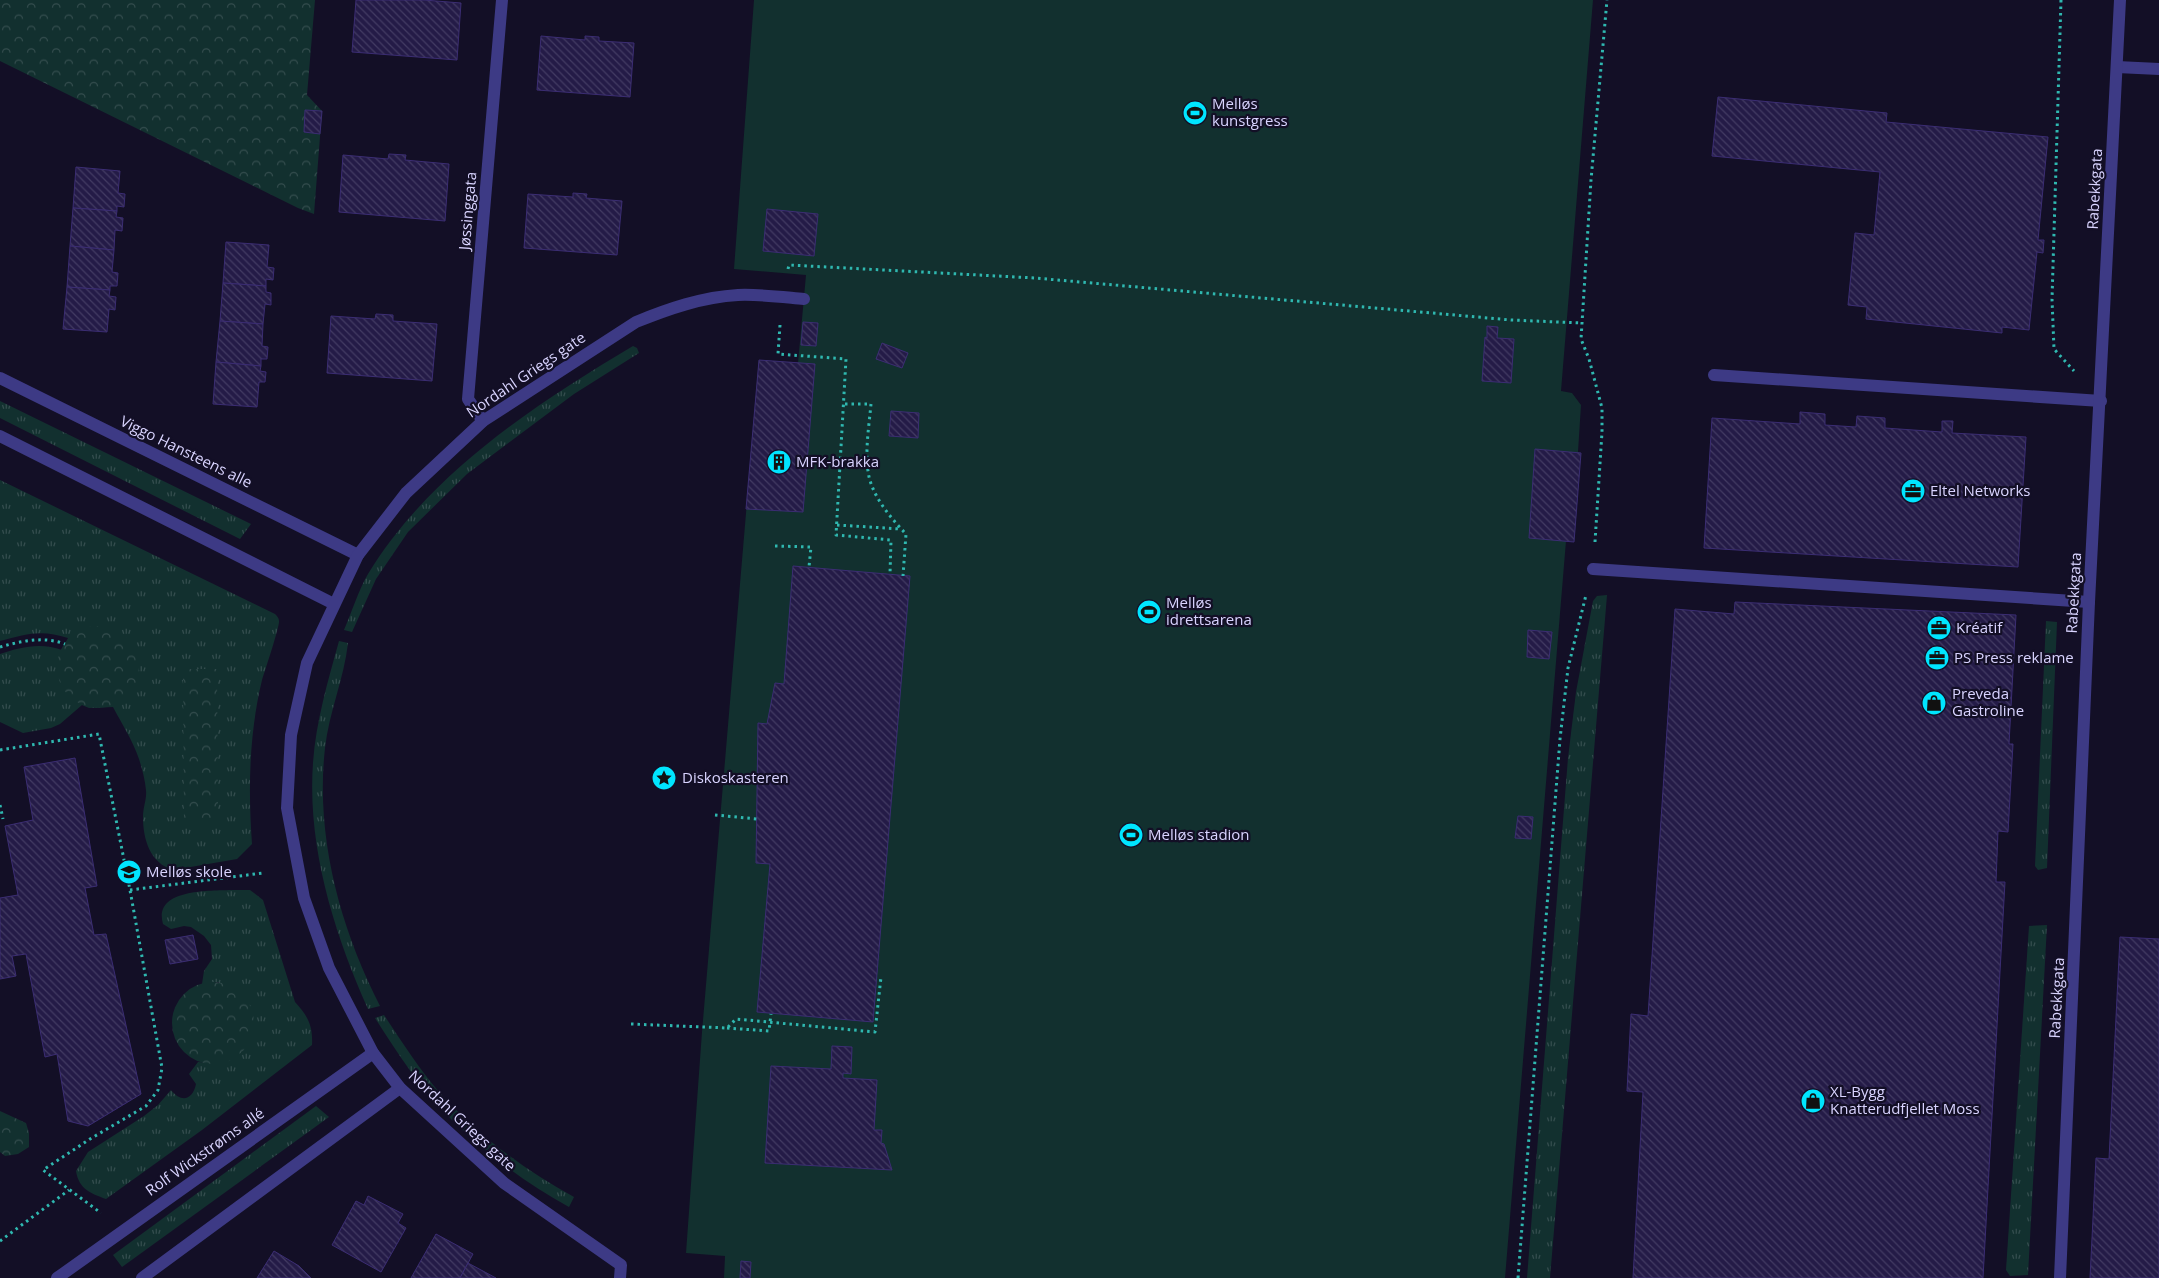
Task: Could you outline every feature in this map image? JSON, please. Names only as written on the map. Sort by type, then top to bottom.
[{"type":"street","name":"Jøssinggata","points":[[483,421],[468,399],[502,0]]},
{"type":"street","name":"Rabekkgata","points":[[2060,1278],[2089,602],[2101,401],[2120,0]]},
{"type":"street","points":[[2117,67],[2159,68]]},
{"type":"street","name":"Nordahl Griegs gate","points":[[620,1278],[622,1265],[504,1182],[400,1088],[373,1053],[329,968],[304,898],[287,808],[291,735],[307,663],[358,555],[406,493],[483,421],[636,322],[664,310],[738,295],[804,299]]},
{"type":"street","points":[[1714,375],[2101,401]]},
{"type":"street","name":"Viggo Hansteens alle","points":[[0,378],[358,555]]},
{"type":"street","points":[[0,436],[334,604]]},
{"type":"street","points":[[1593,569],[2089,602]]},
{"type":"street","name":"Rolf Wickstrøms allé","points":[[57,1278],[373,1053]]},
{"type":"street","points":[[142,1278],[400,1088]]},
{"type":"path","points":[[1518,1278],[1560,740],[1568,668],[1593,569],[1602,408],[1589,359],[1581,340],[1591,180],[1607,0]]},
{"type":"path","points":[[2061,0],[2052,299],[2054,349],[2101,401]]},
{"type":"path","points":[[890,574],[891,540],[836,535],[846,359],[778,354],[782,297],[789,265],[1035,278],[1511,320],[1582,323]]},
{"type":"path","points":[[844,404],[871,404],[868,470],[872,486],[890,517],[906,534],[904,576]]},
{"type":"path","points":[[837,525],[902,529]]},
{"type":"path","points":[[775,546],[811,547],[809,567]]},
{"type":"path","points":[[0,647],[39,640],[54,640],[65,644]]},
{"type":"path","points":[[0,750],[99,734],[130,890],[162,1068],[158,1090],[146,1106],[90,1138],[43,1170],[101,1213]]},
{"type":"path","points":[[0,805],[3,819]]},
{"type":"path","points":[[715,815],[757,819]]},
{"type":"path","points":[[130,890],[263,873]]},
{"type":"path","points":[[727,1028],[736,1019],[875,1032],[881,977]]},
{"type":"path","points":[[631,1024],[769,1031],[771,1014]]},
{"type":"path","points":[[0,1241],[69,1190]]},
{"type":"green space","points":[[0,0],[315,0],[307,95],[322,111],[314,214],[298,208],[0,61]]},
{"type":"green space","name":"Melløs stadion","points":[[754,0],[1593,0],[1561,391],[1572,393],[1581,405],[1578,452],[1581,453],[1574,542],[1566,541],[1505,1278],[724,1278],[725,1256],[686,1253],[702,1032],[759,360],[798,363],[806,275],[734,269]]},
{"type":"green space","points":[[633,346],[637,348],[639,353],[574,394],[467,474],[408,532],[376,579],[352,632],[344,630],[368,574],[393,538],[421,504],[453,473],[522,418],[558,392]]},
{"type":"green space","points":[[0,401],[251,524],[240,539],[0,418]]},
{"type":"green space","points":[[0,480],[278,617],[277,631],[262,680],[254,721],[250,782],[252,844],[237,859],[173,870],[165,867],[153,856],[144,834],[143,817],[146,790],[141,766],[134,746],[113,707],[89,708],[82,705],[60,724],[51,728],[23,733],[0,722],[0,654],[31,646],[46,646],[62,650],[68,638],[42,633],[0,641]]},
{"type":"green space","points":[[1607,595],[1550,1278],[1527,1278],[1568,758],[1576,692],[1593,601],[1597,596]]},
{"type":"green space","points":[[2046,621],[2057,622],[2047,868],[2038,870],[2035,866]]},
{"type":"green space","points":[[98,626],[114,629],[127,638],[136,651],[139,667],[136,683],[127,696],[114,705],[98,708],[82,705],[69,696],[60,683],[57,667],[60,651],[69,638],[82,629]]},
{"type":"green space","points":[[339,641],[348,643],[325,748],[324,814],[327,848],[342,913],[353,945],[380,1006],[368,1009],[334,920],[319,858],[314,826],[312,795],[313,763],[317,732]]},
{"type":"green space","points":[[183,669],[217,669],[218,823],[184,823]]},
{"type":"green space","points":[[250,890],[263,900],[295,1002],[306,1017],[312,1032],[312,1045],[202,1130],[106,1199],[95,1195],[86,1190],[77,1177],[76,1171],[88,1152],[144,1116],[158,1105],[171,1090],[183,1098],[192,1094],[196,1084],[189,1074],[198,1062],[213,1063],[219,982],[202,984],[204,971],[212,959],[211,945],[204,936],[191,927],[184,926],[171,929],[163,924],[162,913],[166,904],[174,898],[185,894]]},
{"type":"green space","points":[[2047,925],[2028,1275],[2010,1276],[2006,1270],[2029,926]]},
{"type":"green space","points":[[213,982],[229,986],[242,994],[250,1007],[254,1023],[250,1039],[242,1052],[229,1060],[213,1064],[197,1060],[184,1052],[176,1039],[172,1023],[176,1007],[184,994],[197,986]]},
{"type":"green space","points":[[384,1015],[440,1093],[502,1151],[555,1187],[574,1197],[569,1207],[538,1189],[508,1168],[466,1133],[442,1109],[411,1072],[375,1018]]},
{"type":"green space","points":[[316,1106],[329,1117],[122,1267],[113,1255]]},
{"type":"green space","points":[[0,1111],[26,1123],[29,1133],[29,1147],[18,1154],[5,1156],[0,1152]]},
{"type":"building","points":[[356,0],[424,0],[461,3],[457,60],[352,52]]},
{"type":"building","points":[[541,36],[585,40],[585,36],[599,37],[599,41],[634,43],[630,97],[537,90]]},
{"type":"building","points":[[1718,97],[1887,113],[1886,122],[2048,137],[2038,240],[2044,240],[2043,253],[2037,252],[2029,330],[2002,327],[2002,333],[1866,319],[1867,307],[1848,305],[1855,233],[1874,235],[1880,172],[1712,156]]},
{"type":"building","points":[[305,110],[322,111],[320,134],[304,132]]},
{"type":"building","points":[[389,154],[406,155],[405,160],[449,164],[445,221],[339,212],[343,155],[388,159]]},
{"type":"building","points":[[76,167],[120,171],[118,193],[125,194],[124,207],[117,206],[117,211],[73,208]]},
{"type":"building","points":[[573,193],[587,194],[586,198],[622,201],[617,255],[524,248],[528,194],[573,197]]},
{"type":"building","points":[[73,208],[117,211],[116,217],[123,218],[122,231],[115,230],[114,250],[70,246]]},
{"type":"building","points":[[767,209],[818,214],[814,256],[763,251]]},
{"type":"building","points":[[226,242],[269,245],[267,267],[274,268],[273,280],[266,279],[266,286],[223,283]]},
{"type":"building","points":[[70,246],[114,250],[112,272],[118,273],[117,286],[110,286],[110,290],[67,287]]},
{"type":"building","points":[[223,283],[266,286],[266,292],[271,293],[271,305],[265,304],[263,324],[220,321]]},
{"type":"building","points":[[67,287],[110,290],[109,296],[116,297],[115,310],[109,309],[107,332],[63,329]]},
{"type":"building","points":[[376,314],[393,315],[393,321],[437,324],[432,381],[327,373],[331,316],[375,319]]},
{"type":"building","points":[[220,321],[263,324],[262,346],[268,347],[267,359],[261,359],[261,366],[216,362]]},
{"type":"building","points":[[803,322],[818,323],[816,346],[801,345]]},
{"type":"building","points":[[1487,326],[1498,327],[1497,338],[1514,339],[1511,383],[1482,381]]},
{"type":"building","points":[[882,343],[908,353],[902,368],[876,359]]},
{"type":"building","name":"MFK-brakka","points":[[759,360],[815,364],[803,512],[746,509]]},
{"type":"building","points":[[216,362],[261,366],[260,371],[266,372],[265,382],[259,382],[257,407],[213,404]]},
{"type":"building","points":[[891,411],[919,413],[918,438],[889,436]]},
{"type":"building","points":[[1800,412],[1825,414],[1825,425],[1856,427],[1857,416],[1885,418],[1885,428],[1942,432],[1942,421],[1953,421],[1952,433],[2026,437],[2018,567],[1704,548],[1712,418],[1800,424]]},
{"type":"building","points":[[1535,449],[1581,453],[1574,542],[1529,538]]},
{"type":"building","points":[[793,566],[910,576],[873,1022],[757,1012],[770,864],[756,863],[758,723],[767,724],[775,683],[784,684]]},
{"type":"building","points":[[1735,602],[2016,615],[2009,744],[2013,744],[2008,832],[1998,831],[1996,882],[2005,882],[1983,1278],[1633,1278],[1643,1092],[1627,1091],[1631,1014],[1648,1016],[1675,609],[1734,614]]},
{"type":"building","points":[[1528,630],[1552,632],[1549,659],[1527,657]]},
{"type":"building","points":[[75,758],[97,886],[85,888],[94,935],[106,934],[141,1094],[88,1126],[68,1121],[57,1054],[45,1057],[26,954],[12,956],[16,976],[0,979],[0,898],[18,895],[5,826],[33,820],[24,767]]},
{"type":"building","points":[[1518,816],[1533,817],[1531,839],[1515,838]]},
{"type":"building","points":[[193,935],[198,959],[170,964],[165,940]]},
{"type":"building","points":[[2120,937],[2159,939],[2159,1278],[2090,1278],[2096,1158],[2109,1159]]},
{"type":"building","points":[[832,1046],[852,1047],[851,1074],[843,1073],[843,1078],[877,1080],[874,1130],[882,1130],[881,1143],[884,1144],[892,1170],[765,1163],[771,1066],[831,1069]]},
{"type":"building","points":[[368,1196],[403,1214],[398,1223],[406,1228],[381,1272],[332,1245],[356,1201],[364,1205]]},
{"type":"building","points":[[436,1234],[473,1254],[460,1278],[411,1278]]},
{"type":"building","points":[[274,1251],[299,1266],[311,1278],[257,1278]]},
{"type":"building","points":[[741,1261],[751,1262],[750,1278],[740,1278]]},
{"type":"building","points":[[468,1263],[496,1278],[460,1278]]},
{"type":"place","name":"Melløs kunstgress","points":[[1195,113]]},
{"type":"place","name":"MFK-brakka","points":[[779,462]]},
{"type":"place","name":"Eltel Networks","points":[[1913,491]]},
{"type":"place","name":"Melløs idrettsarena","points":[[1149,612]]},
{"type":"place","name":"Kréatif","points":[[1939,628]]},
{"type":"place","name":"PS Press reklame","points":[[1937,658]]},
{"type":"place","name":"Preveda Gastroline","points":[[1934,703]]},
{"type":"place","name":"Diskoskasteren","points":[[664,778]]},
{"type":"place","name":"Melløs stadion","points":[[1131,835]]},
{"type":"place","name":"Melløs skole","points":[[129,872]]},
{"type":"place","name":"XL-Bygg Knatterudfjellet Moss","points":[[1813,1101]]}]
